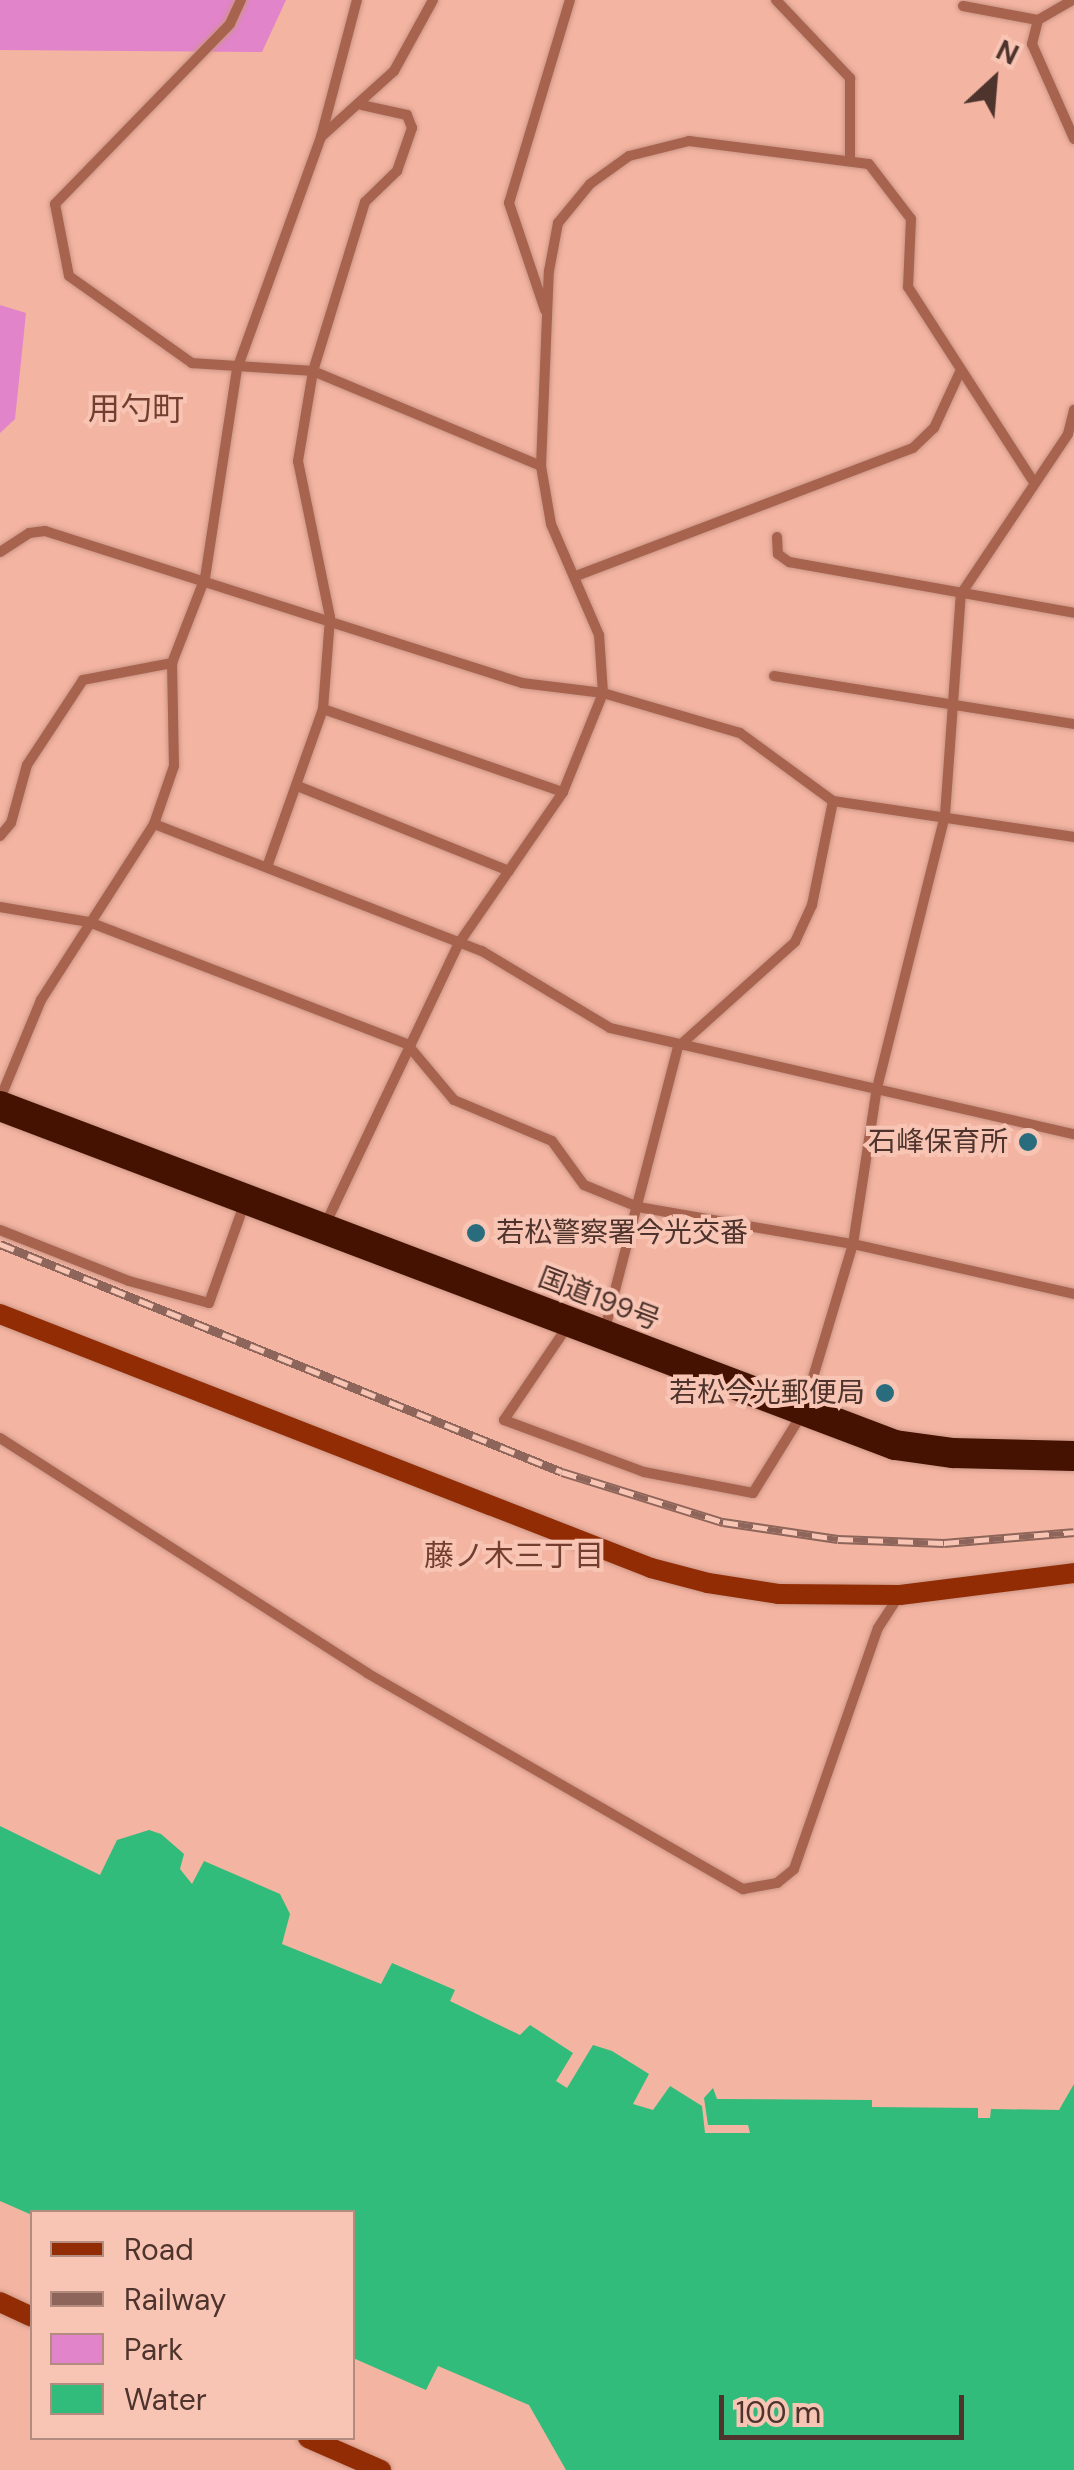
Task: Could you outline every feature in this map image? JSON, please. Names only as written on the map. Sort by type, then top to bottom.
[{"type":"highway","name":"国道199号","points":[[1,1095],[246,1200],[327,1221],[569,1323],[605,1327]]},
{"type":"highway","name":"国道199号","points":[[1,1095],[605,1327],[895,1445],[953,1454],[1074,1456]]},
{"type":"highway","name":"国道199号","points":[[804,1406],[955,1434],[1074,1436]]},
{"type":"street","points":[[241,0],[230,24],[54,204],[69,276],[192,363],[237,369],[313,371],[541,466]]},
{"type":"street","points":[[1,1095],[41,1000],[154,824],[174,766],[172,663],[205,578],[237,369],[321,137],[356,0]]},
{"type":"street","points":[[321,137],[362,104],[416,41],[433,0]]},
{"type":"street","points":[[546,316],[509,203],[570,0]]},
{"type":"street","points":[[776,0],[850,78],[850,158]]},
{"type":"street","points":[[963,6],[1038,20],[1072,0]]},
{"type":"street","points":[[1038,20],[1032,44],[1074,140]]},
{"type":"street","points":[[266,867],[300,787],[323,709],[330,618],[298,461],[313,371],[365,202],[398,171],[412,128],[407,115],[362,104]]},
{"type":"street","points":[[327,1221],[407,1044],[458,943],[563,792],[603,693],[599,635],[550,524],[541,466],[546,316],[558,223],[590,184],[628,156],[689,141],[850,158],[869,164],[911,218],[908,287],[958,374],[1033,481]]},
{"type":"street","points":[[576,576],[913,448],[934,428],[958,374]]},
{"type":"street","points":[[569,1323],[504,1420],[644,1472],[752,1493],[804,1406],[852,1244],[878,1088],[945,815],[961,594],[1068,434],[1074,410]]},
{"type":"street","points":[[0,552],[28,533],[45,531],[205,578],[522,683],[603,693],[740,733],[833,801],[1074,837]]},
{"type":"street","points":[[777,538],[778,554],[789,562],[1074,613]]},
{"type":"street","points":[[0,836],[11,823],[28,766],[83,680],[172,663]]},
{"type":"street","points":[[774,676],[1074,724]]},
{"type":"street","points":[[323,709],[563,792]]},
{"type":"street","points":[[300,787],[509,870]]},
{"type":"street","points":[[605,1327],[678,1047],[796,942],[812,904],[833,801]]},
{"type":"street","points":[[154,824],[458,943],[610,1028],[678,1047],[1074,1134]]},
{"type":"street","points":[[0,907],[89,922],[407,1044],[454,1100],[552,1141],[584,1185],[638,1207],[852,1244],[1074,1294]]},
{"type":"street","points":[[0,1230],[129,1281],[210,1303],[246,1200]]},
{"type":"street","points":[[0,1314],[652,1568],[778,1594],[900,1595],[1074,1573]]},
{"type":"street","points":[[0,1438],[367,1673],[743,1889],[777,1883],[794,1869],[850,1723],[878,1628],[900,1595]]},
{"type":"street","points":[[0,2302],[30,2315]]},
{"type":"street","points":[[313,2440],[381,2470]]},
{"type":"green space","points":[[0,0],[286,0],[262,52],[0,50]]},
{"type":"green space","points":[[0,305],[26,313],[15,419],[0,433]]},
{"type":"water","points":[[0,1826],[100,1875],[117,1840],[149,1830],[161,1834],[184,1854],[180,1869],[192,1884],[204,1861],[280,1894],[290,1914],[282,1944],[381,1984],[392,1963],[455,1990],[450,2001],[520,2035],[530,2025],[573,2053],[556,2081],[567,2088],[593,2045],[612,2051],[649,2074],[633,2104],[653,2110],[670,2086],[702,2106],[705,2133],[750,2133],[748,2125],[708,2125],[704,2098],[713,2088],[717,2099],[872,2100],[872,2107],[978,2108],[978,2118],[990,2118],[991,2109],[1059,2110],[1074,2084],[1074,2470],[566,2470],[529,2405],[438,2366],[426,2390],[355,2359],[355,2210],[30,2210],[30,2214],[0,2201]]},
{"type":"railway","points":[[0,1244],[562,1472],[723,1522],[838,1539],[944,1543],[1074,1532]]},
{"type":"place","name":"石峰保育所","points":[[1028,1142]]},
{"type":"place","name":"若松警察署今光交番","points":[[476,1233]]},
{"type":"place","name":"若松今光郵便局","points":[[885,1393]]},
{"type":"district","name":"用勺町","points":[[136,409]]},
{"type":"district","name":"藤ノ木三丁目","points":[[514,1556]]}]
